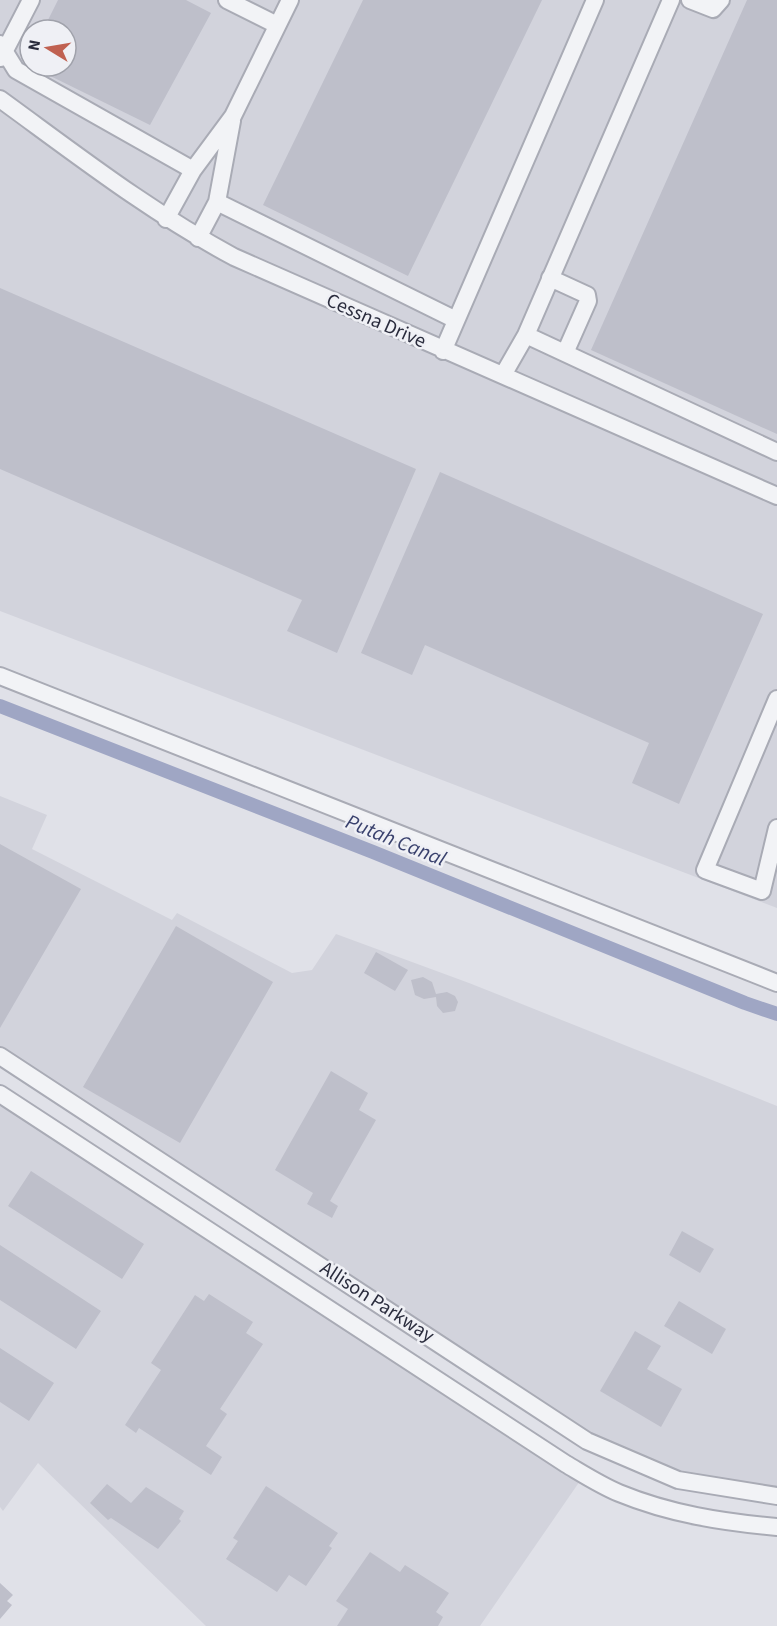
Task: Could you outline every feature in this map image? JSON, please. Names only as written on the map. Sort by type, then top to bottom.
[{"type":"street","points":[[31,0],[2,52],[15,70],[193,170]]},
{"type":"street","points":[[227,0],[277,25]]},
{"type":"street","points":[[166,219],[193,170],[232,117],[290,0]]},
{"type":"street","points":[[443,351],[595,0]]},
{"type":"street","points":[[503,375],[526,335],[671,0]]},
{"type":"street","points":[[690,0],[713,9],[721,0]]},
{"type":"street","name":"Cessna Drive","points":[[0,99],[93,169],[198,238],[273,275],[443,351],[503,375],[777,496]]},
{"type":"street","points":[[198,238],[217,202],[232,117]]},
{"type":"street","points":[[217,202],[456,320]]},
{"type":"street","points":[[550,278],[587,295],[588,301],[565,353]]},
{"type":"street","points":[[526,335],[777,452]]},
{"type":"street","points":[[0,676],[777,983]]},
{"type":"street","points":[[777,699],[705,870],[762,891],[777,828]]},
{"type":"street","name":"Allison Parkway","points":[[0,1056],[587,1440],[678,1479],[777,1496]]},
{"type":"street","name":"Allison Parkway","points":[[0,1094],[566,1464],[616,1492],[664,1509],[711,1519],[777,1527]]},
{"type":"shaded area","points":[[0,0],[777,0],[777,908],[0,611]]},
{"type":"shaded area","points":[[0,796],[47,815],[32,849],[172,920],[177,913],[292,973],[312,970],[336,934],[469,983],[777,1106],[777,1487],[697,1478],[655,1464],[591,1434],[0,1048]]},
{"type":"shaded area","points":[[0,1104],[582,1478],[480,1626],[206,1626],[38,1463],[3,1511],[0,1507]]},
{"type":"building","points":[[58,0],[186,0],[211,13],[150,125],[54,78],[78,78],[78,18],[49,18]]},
{"type":"building","points":[[363,0],[542,0],[408,276],[263,205]]},
{"type":"building","points":[[747,0],[777,0],[777,434],[591,350]]},
{"type":"building","points":[[0,288],[416,469],[337,653],[287,631],[302,600],[0,469]]},
{"type":"building","points":[[440,472],[763,614],[679,804],[632,783],[649,743],[425,645],[412,675],[361,653]]},
{"type":"building","points":[[0,844],[81,889],[0,1028]]},
{"type":"building","points":[[176,926],[273,982],[180,1143],[83,1087]]},
{"type":"building","points":[[376,952],[408,970],[395,991],[364,973]]},
{"type":"building","points":[[423,977],[432,982],[436,994],[447,992],[455,996],[458,1002],[455,1011],[443,1013],[437,1006],[436,997],[424,999],[415,995],[411,980]]},
{"type":"building","points":[[331,1071],[368,1093],[359,1110],[376,1120],[330,1201],[338,1206],[332,1218],[307,1204],[313,1193],[275,1170]]},
{"type":"building","points":[[31,1171],[144,1244],[122,1279],[8,1206]]},
{"type":"building","points":[[682,1231],[714,1249],[700,1273],[669,1255]]},
{"type":"building","points":[[0,1245],[101,1311],[76,1349],[0,1300]]},
{"type":"building","points":[[209,1294],[253,1322],[246,1333],[263,1344],[220,1409],[227,1414],[206,1446],[222,1457],[211,1475],[139,1428],[136,1433],[125,1425],[161,1370],[151,1363],[195,1295],[204,1301]]},
{"type":"building","points":[[679,1301],[726,1329],[712,1354],[664,1326]]},
{"type":"building","points":[[635,1331],[661,1346],[647,1369],[682,1389],[661,1427],[600,1391]]},
{"type":"building","points":[[0,1348],[54,1383],[29,1421],[0,1402]]},
{"type":"building","points":[[107,1484],[131,1503],[146,1487],[184,1511],[179,1519],[181,1521],[158,1549],[111,1518],[108,1520],[90,1503]]},
{"type":"building","points":[[266,1486],[338,1533],[329,1546],[332,1548],[306,1586],[289,1575],[277,1592],[226,1559],[238,1541],[233,1538]]},
{"type":"building","points":[[370,1552],[400,1572],[405,1565],[449,1593],[436,1612],[443,1617],[438,1626],[337,1626],[348,1609],[336,1601]]},
{"type":"building","points":[[0,1583],[13,1595],[7,1601],[12,1605],[0,1619]]},
{"type":"waterway","name":"Putah Canal","points":[[0,706],[777,1014]]}]
